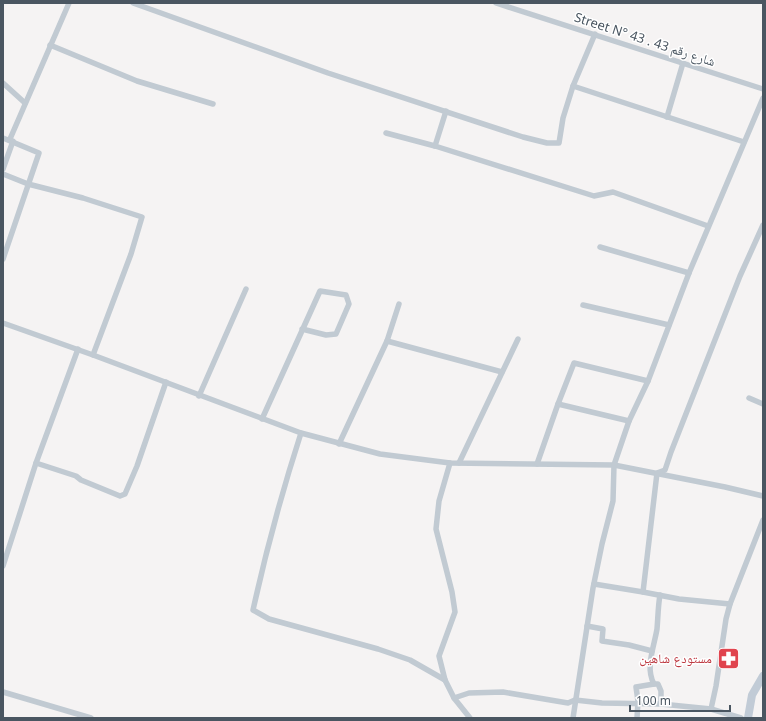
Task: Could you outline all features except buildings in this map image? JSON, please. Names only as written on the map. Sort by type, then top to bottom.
[{"type":"street","points":[[3,169],[11,140],[25,103],[69,3]]},
{"type":"street","points":[[133,3],[328,73],[523,137],[547,143],[559,143],[563,118],[572,86],[595,34]]},
{"type":"street","name":"Street N° 43 . شارع رقم 43","points":[[496,3],[763,89]]},
{"type":"street","points":[[50,46],[137,81],[213,104]]},
{"type":"street","points":[[667,117],[683,63]]},
{"type":"street","points":[[3,83],[25,103]]},
{"type":"street","points":[[572,86],[744,142]]},
{"type":"street","points":[[573,718],[594,584],[613,501],[614,465],[629,422],[648,381],[708,226],[763,98]]},
{"type":"street","points":[[436,146],[446,111]]},
{"type":"street","points":[[386,133],[436,146],[594,196],[613,192],[708,226]]},
{"type":"street","points":[[3,138],[11,140],[39,153],[3,259]]},
{"type":"street","points":[[3,174],[28,184],[83,198],[142,217],[131,254],[93,355]]},
{"type":"street","points":[[657,473],[665,470],[740,276],[763,225]]},
{"type":"street","points":[[600,246],[689,273]]},
{"type":"street","points":[[199,396],[246,289]]},
{"type":"street","points":[[262,419],[302,329],[320,291],[346,295],[349,304],[336,334],[326,335],[302,329]]},
{"type":"street","points":[[340,444],[387,341],[399,304]]},
{"type":"street","points":[[583,305],[669,325]]},
{"type":"street","points":[[3,323],[78,349],[301,434],[380,454],[450,463],[614,465],[763,496]]},
{"type":"street","points":[[459,463],[518,339]]},
{"type":"street","points":[[387,341],[502,372]]},
{"type":"street","points":[[3,566],[36,463],[78,349]]},
{"type":"street","points":[[537,464],[574,363],[648,381]]},
{"type":"street","points":[[36,463],[76,476],[81,480],[120,496],[125,494],[137,466],[166,382]]},
{"type":"street","points":[[749,398],[763,404]]},
{"type":"street","points":[[558,404],[629,422]]},
{"type":"street","points":[[301,434],[286,479],[253,610],[269,619],[378,649],[410,660],[445,680]]},
{"type":"street","points":[[450,463],[439,501],[436,530],[452,592],[455,612],[439,656],[445,680],[454,698],[470,718]]},
{"type":"street","points":[[643,592],[657,473]]},
{"type":"street","points":[[711,709],[726,619],[730,604],[763,520]]},
{"type":"street","points":[[594,584],[690,600],[730,604]]},
{"type":"street","points":[[654,684],[651,680],[650,669],[657,629],[660,595]]},
{"type":"street","points":[[587,626],[603,629],[602,641],[629,645],[652,651]]},
{"type":"street","points":[[748,718],[752,695],[763,676]]},
{"type":"street","points":[[637,718],[638,704],[636,687],[658,684],[661,691],[661,704]]},
{"type":"street","points":[[3,692],[91,718]]},
{"type":"street","points":[[454,698],[469,693],[503,692],[568,703],[575,700],[661,704],[711,709],[741,718]]},
{"type":"place","name":"مستودع شاهين","points":[[728,658]]}]
